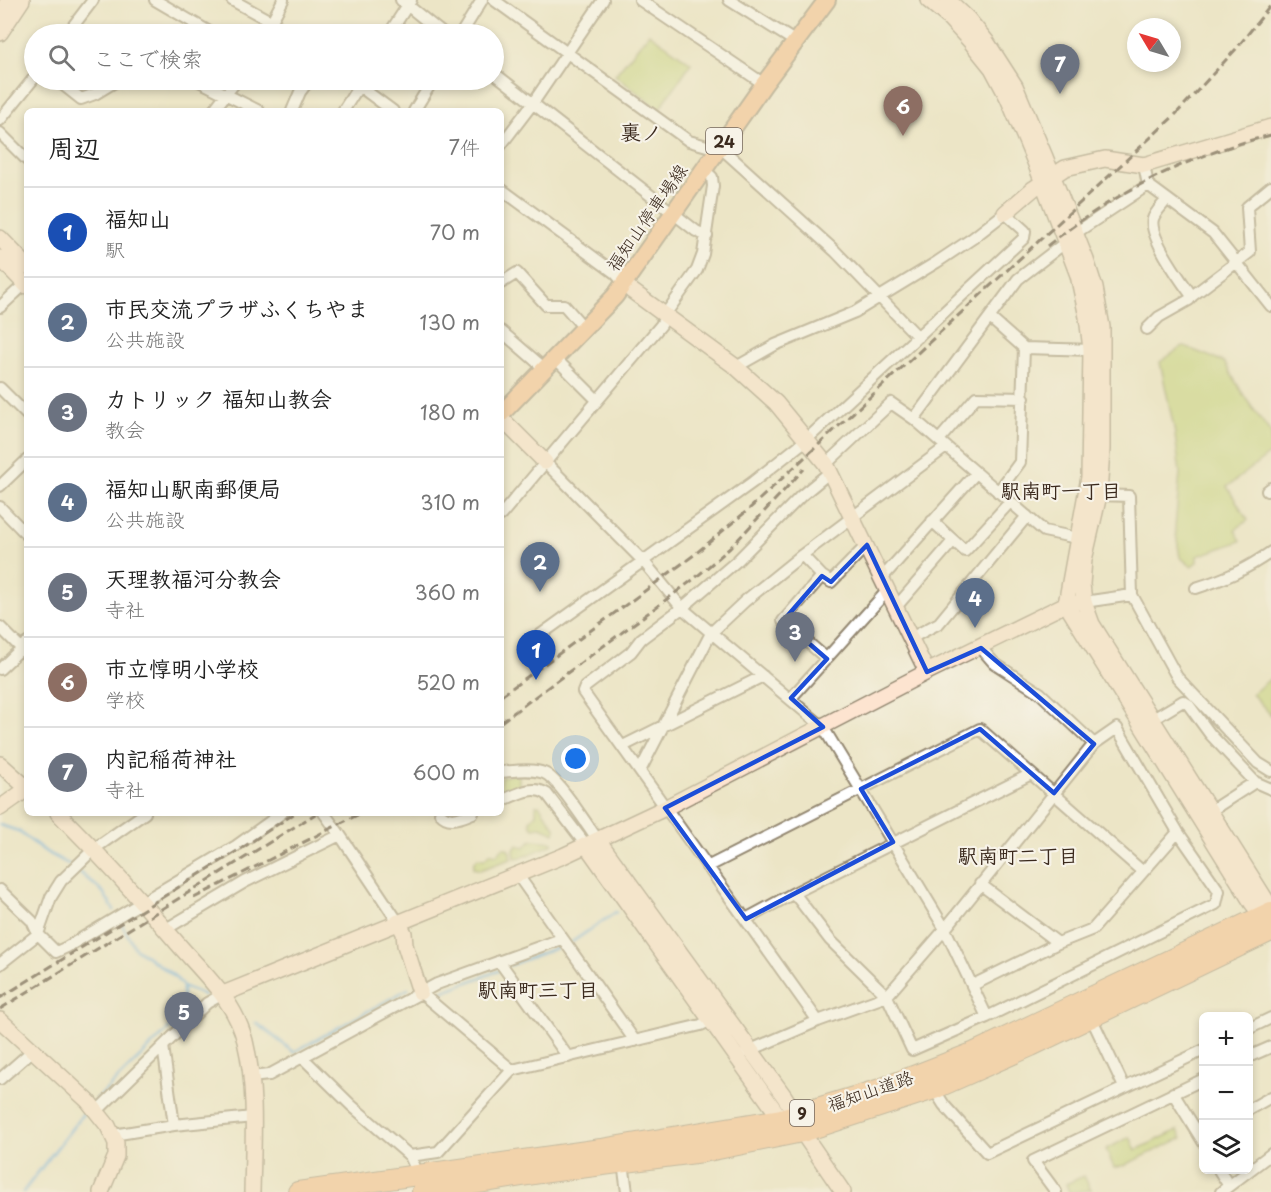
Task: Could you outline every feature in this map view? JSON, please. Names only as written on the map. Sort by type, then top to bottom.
[{"type":"highway","name":"福知山道路","points":[[470,1182],[732,1129],[793,1122],[934,1089],[1091,1017],[1269,918]]},
{"type":"highway","name":"福知山道路","points":[[298,1192],[470,1182],[703,1152],[793,1122],[975,1052],[1269,918]]},
{"type":"main road","name":"福知山停車場線","points":[[504,413],[615,296],[764,84],[827,0]]},
{"type":"street","points":[[0,14],[9,0]]},
{"type":"street","points":[[0,33],[22,0]]},
{"type":"street","points":[[75,24],[93,0]]},
{"type":"street","points":[[155,0],[196,24]]},
{"type":"street","points":[[232,0],[275,24]]},
{"type":"street","points":[[272,22],[283,0]]},
{"type":"street","points":[[466,24],[482,0]]},
{"type":"street","points":[[494,0],[689,141],[720,147],[835,250],[918,337]]},
{"type":"street","points":[[504,141],[603,0]]},
{"type":"street","points":[[640,0],[764,84]]},
{"type":"street","points":[[729,0],[796,42]]},
{"type":"street","points":[[928,0],[953,22],[992,68],[1047,178]]},
{"type":"street","points":[[948,0],[968,19],[1003,65],[1015,86],[1070,238],[1087,317],[1097,350],[1102,449],[1099,495],[1084,560],[1082,584],[1084,602],[1092,624],[1153,719],[1205,815]]},
{"type":"street","points":[[394,24],[406,2],[431,24]]},
{"type":"street","points":[[504,81],[696,231],[707,236]]},
{"type":"street","points":[[0,120],[24,90]]},
{"type":"street","points":[[70,90],[81,99],[102,90]]},
{"type":"street","points":[[215,90],[254,108]]},
{"type":"street","points":[[216,108],[230,90]]},
{"type":"street","points":[[293,108],[302,90]]},
{"type":"street","points":[[344,108],[354,90]]},
{"type":"street","points":[[368,90],[390,108]]},
{"type":"street","points":[[416,108],[427,90]]},
{"type":"street","points":[[736,367],[775,345],[855,312],[946,256],[1005,213],[1047,178],[1065,168],[1105,159],[1144,165],[1271,127]]},
{"type":"street","points":[[0,133],[24,157]]},
{"type":"street","points":[[1144,165],[1148,185],[1214,233],[1271,306]]},
{"type":"street","points":[[504,511],[661,325],[697,270],[707,236],[713,186],[712,177],[704,170]]},
{"type":"street","points":[[914,419],[1018,279],[1070,238],[1148,185]]},
{"type":"street","points":[[1147,329],[1159,317],[1189,300],[1250,252],[1247,207],[1271,187]]},
{"type":"street","points":[[504,191],[615,273],[632,291],[736,367],[776,403],[828,468],[927,672]]},
{"type":"street","points":[[1167,199],[1153,218],[1152,229],[1174,271],[1192,296]]},
{"type":"street","points":[[536,638],[753,482],[806,440],[1024,238],[1025,231],[1005,213]]},
{"type":"street","points":[[0,238],[24,263]]},
{"type":"street","points":[[0,258],[24,282]]},
{"type":"street","points":[[504,281],[517,273],[546,305],[564,305],[584,328]]},
{"type":"street","points":[[0,307],[24,286]]},
{"type":"street","points":[[990,318],[1024,348],[1097,350]]},
{"type":"street","points":[[504,333],[551,364],[597,400]]},
{"type":"street","points":[[998,492],[1020,462],[1024,348]]},
{"type":"street","points":[[1097,350],[1089,477],[1066,604],[1205,815],[1269,918]]},
{"type":"street","points":[[0,388],[24,412]]},
{"type":"street","points":[[640,771],[711,633],[745,601],[943,443],[976,397],[1024,398]]},
{"type":"street","points":[[818,1021],[583,692],[585,687],[631,652],[641,639],[682,608],[738,560],[891,403],[943,443],[1044,531],[1077,538]]},
{"type":"street","points":[[504,419],[642,560],[682,608],[823,727],[945,929],[987,1017]]},
{"type":"street","points":[[0,486],[24,463]]},
{"type":"street","points":[[791,698],[827,659],[932,521],[976,473]]},
{"type":"street","points":[[1099,495],[1129,496],[1132,595],[1177,677],[1258,764],[1271,771]]},
{"type":"street","points":[[932,521],[965,551],[1010,502]]},
{"type":"street","points":[[0,507],[24,532]]},
{"type":"street","points":[[911,638],[939,622],[1027,516]]},
{"type":"street","points":[[896,607],[954,541]]},
{"type":"street","points":[[802,555],[831,582],[867,545]]},
{"type":"street","points":[[1196,588],[1249,568],[1271,552]]},
{"type":"street","points":[[822,576],[783,621],[827,659]]},
{"type":"street","points":[[97,1111],[207,1003],[223,994],[592,842],[665,808],[927,672],[981,648],[1066,604],[1132,595]]},
{"type":"street","points":[[0,627],[24,648]]},
{"type":"street","points":[[981,648],[993,663],[1040,693],[1094,744]]},
{"type":"street","points":[[0,669],[24,650]]},
{"type":"street","points":[[623,746],[763,676]]},
{"type":"street","points":[[1153,719],[1183,701],[1255,782],[1271,789]]},
{"type":"street","points":[[743,1053],[818,1021],[888,996],[1094,744],[1117,728],[1178,832],[1219,891],[1216,904],[987,1017],[912,1050],[888,996],[830,940],[794,893]]},
{"type":"street","points":[[707,867],[980,729],[1143,872]]},
{"type":"street","points":[[0,764],[24,785]]},
{"type":"street","points":[[504,772],[523,771],[546,774],[558,785],[592,842],[843,1192]]},
{"type":"street","points":[[746,919],[893,842],[1031,774]]},
{"type":"street","points":[[1205,815],[1255,782]]},
{"type":"street","points":[[504,800],[533,789],[540,790],[547,794],[592,842]]},
{"type":"street","points":[[0,808],[24,790]]},
{"type":"street","points":[[61,816],[143,902],[223,994],[236,1017],[244,1040],[251,1077],[252,1192]]},
{"type":"street","points":[[0,964],[38,934],[51,897],[61,881],[94,849],[141,816]]},
{"type":"street","points":[[0,890],[32,921],[38,934],[56,952],[236,846],[278,816]]},
{"type":"street","points":[[326,816],[404,933],[405,945],[420,992],[512,1070]]},
{"type":"street","points":[[444,816],[449,820],[463,816]]},
{"type":"street","points":[[973,985],[1058,943],[1093,929],[1178,832]]},
{"type":"street","points":[[166,929],[245,882],[340,835]]},
{"type":"street","points":[[517,874],[635,1041]]},
{"type":"street","points":[[980,884],[1058,943]]},
{"type":"street","points":[[251,1077],[269,1075],[437,984],[561,939]]},
{"type":"street","points":[[499,961],[568,1057]]},
{"type":"street","points":[[410,1156],[438,1152],[512,1070],[701,1025],[717,1016]]},
{"type":"street","points":[[1091,1017],[1124,1087]]},
{"type":"street","points":[[1253,1027],[1271,1018]]},
{"type":"street","points":[[0,1020],[97,1111],[113,1135],[116,1143],[116,1156],[101,1192]]},
{"type":"street","points":[[163,1046],[174,1125]]},
{"type":"street","points":[[1253,1055],[1271,1047]]},
{"type":"street","points":[[0,1079],[32,1051]]},
{"type":"street","points":[[934,1089],[944,1105],[987,1153],[1199,1052]]},
{"type":"street","points":[[302,1057],[352,1106],[410,1156],[421,1184]]},
{"type":"street","points":[[1056,1192],[1033,1161],[1199,1080]]},
{"type":"street","points":[[1173,1093],[1199,1134]]},
{"type":"street","points":[[1253,1107],[1271,1097]]},
{"type":"street","points":[[113,1135],[174,1125],[253,1117]]},
{"type":"street","points":[[1220,1174],[1225,1189],[1271,1154]]},
{"type":"street","points":[[623,1163],[627,1192]]},
{"type":"highlighted area","points":[[867,545],[927,672],[981,648],[1094,744],[1054,793],[980,729],[861,789],[893,842],[746,919],[665,808],[823,727],[791,698],[827,659],[783,621],[822,576],[831,582]]},
{"type":"green space","points":[[649,33],[691,63],[659,110],[615,75]]},
{"type":"green space","points":[[1183,346],[1224,362],[1246,399],[1271,433],[1271,453],[1227,487],[1248,520],[1235,530],[1241,541],[1197,556],[1197,562],[1191,566],[1180,557],[1175,528],[1180,473],[1174,428],[1160,362]]},
{"type":"green space","points":[[1271,678],[1271,715],[1252,694]]},
{"type":"green space","points":[[517,774],[519,790],[504,795],[504,776]]},
{"type":"green space","points":[[536,805],[539,805],[556,829],[555,833],[541,827],[531,826],[530,820],[536,814]]},
{"type":"green space","points":[[530,841],[553,842],[523,857],[515,858],[514,850],[517,845],[525,847]]},
{"type":"green space","points":[[503,848],[507,848],[510,852],[511,859],[480,870],[473,868],[478,858],[484,859],[490,853],[496,855]]},
{"type":"green space","points":[[1178,1130],[1182,1138],[1114,1168],[1106,1149],[1130,1137],[1136,1150]]},
{"type":"green space","points":[[1084,1176],[1091,1190],[1069,1192],[1066,1184]]},
{"type":"waterway","points":[[0,825],[18,831],[46,852],[72,866]]},
{"type":"waterway","points":[[77,870],[103,892],[114,910]]},
{"type":"waterway","points":[[572,942],[616,912]]},
{"type":"waterway","points":[[97,1099],[182,1016],[183,986],[173,975],[135,948],[121,923]]},
{"type":"waterway","points":[[510,965],[559,947]]},
{"type":"waterway","points":[[433,995],[498,971]]},
{"type":"waterway","points":[[184,987],[204,995]]},
{"type":"waterway","points":[[256,1023],[294,1052],[408,989]]},
{"type":"waterway","points":[[23,1192],[86,1110]]},
{"type":"railway","points":[[504,694],[694,555],[749,509],[1175,115],[1236,49],[1271,5]]},
{"type":"railway","points":[[1047,246],[1098,209],[1153,178],[1211,153],[1271,135]]},
{"type":"railway","points":[[504,720],[694,579],[730,548],[804,469]]},
{"type":"railway","points":[[0,998],[290,816]]},
{"type":"railway","points":[[0,1009],[312,816]]},
{"type":"railway","points":[[194,898],[355,816]]},
{"type":"place","name":"内記稲荷神社","points":[[1060,94]]},
{"type":"place","name":"市立惇明小学校","points":[[903,136]]},
{"type":"place","name":"市民交流プラザふくちやま","points":[[540,592]]},
{"type":"place","name":"福知山駅南郵便局","points":[[975,628]]},
{"type":"place","name":"カトリック 福知山教会","points":[[795,662]]},
{"type":"place","name":"福知山","points":[[536,680]]},
{"type":"place","name":"天理教福河分教会","points":[[184,1042]]},
{"type":"district","name":"裏ノ","points":[[641,131]]},
{"type":"district","name":"駅南町一丁目","points":[[1061,490]]},
{"type":"district","name":"駅南町二丁目","points":[[1018,855]]},
{"type":"district","name":"駅南町三丁目","points":[[538,989]]}]
